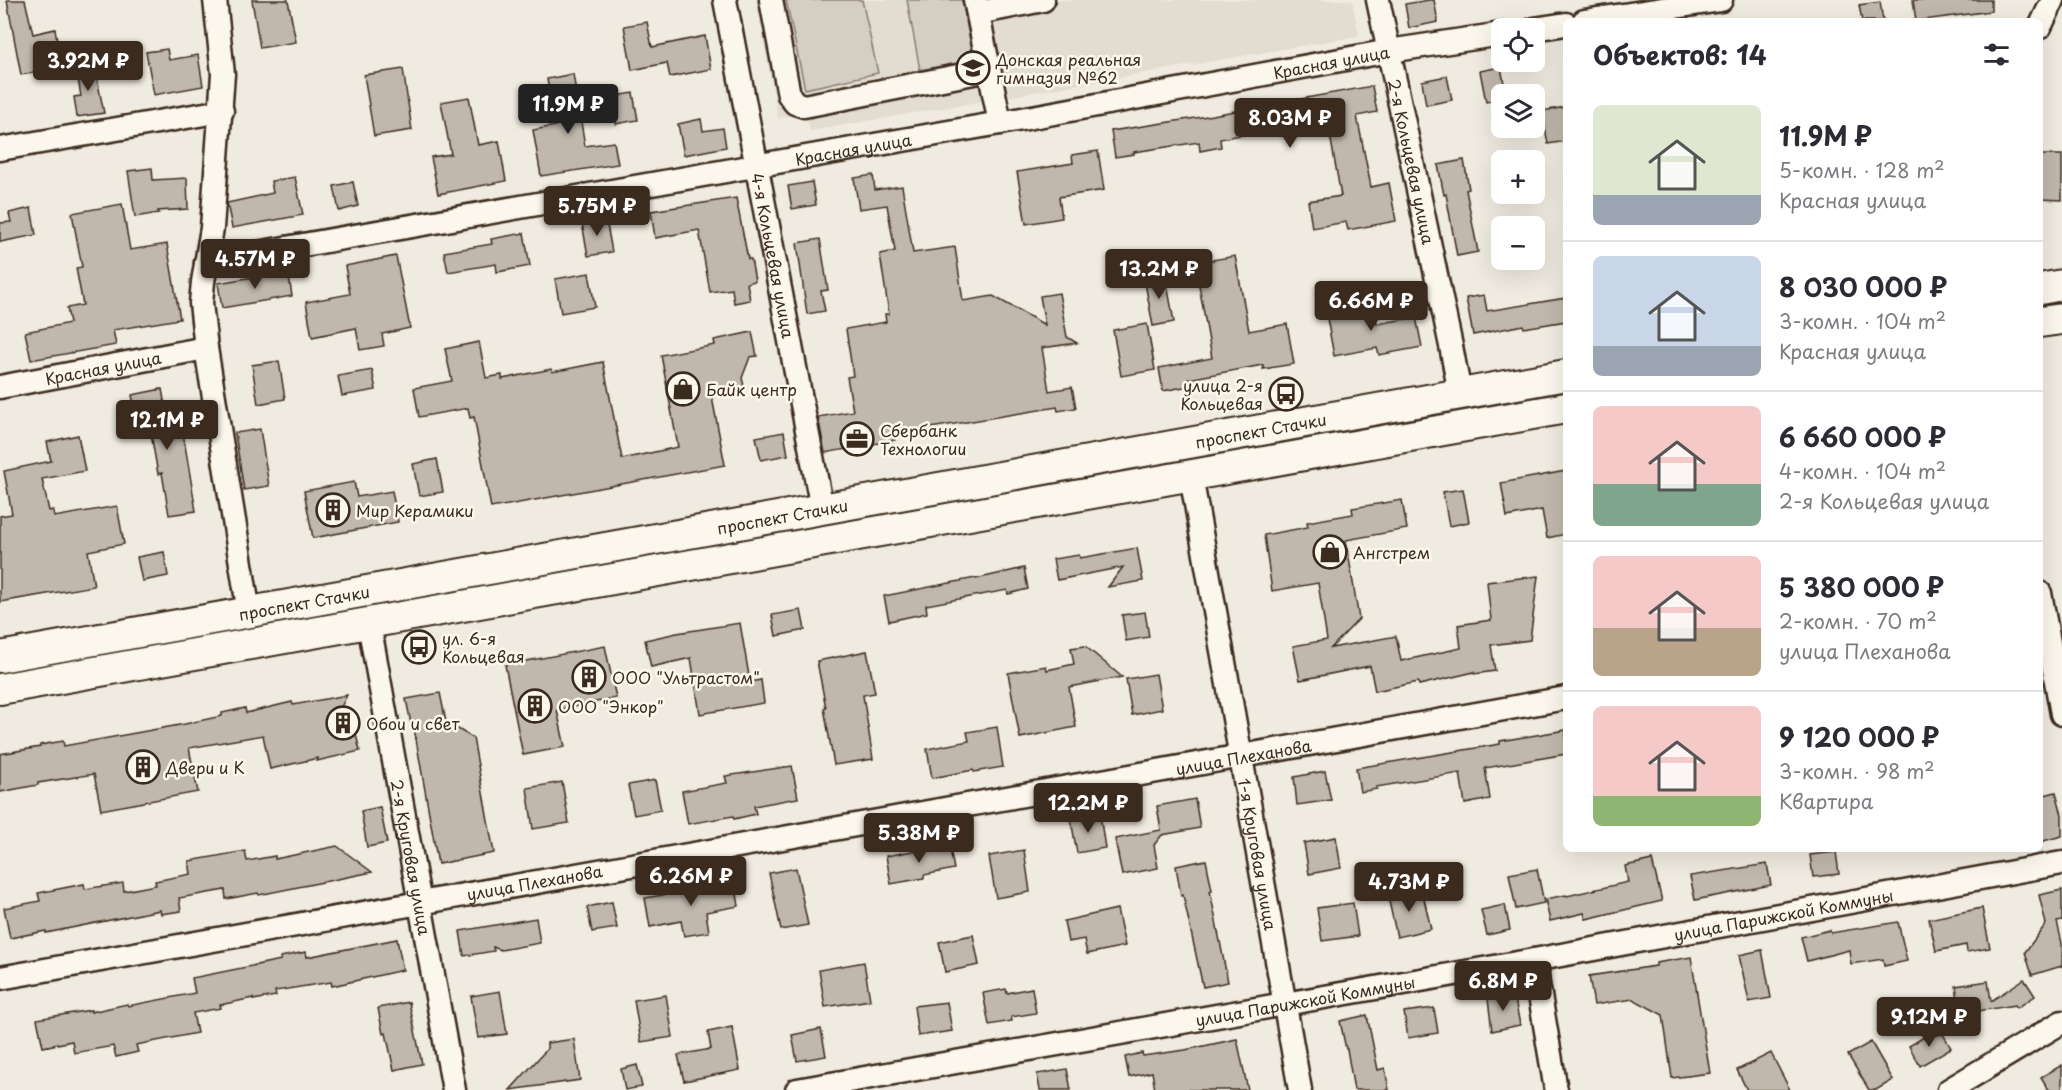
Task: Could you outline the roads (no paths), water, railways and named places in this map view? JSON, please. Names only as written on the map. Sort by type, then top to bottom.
[{"type":"main road","points":[[2043,288],[2062,285]]},
{"type":"main road","points":[[2043,321],[2062,318]]},
{"type":"main road","name":"проспект Стачки","points":[[0,657],[1563,376]]},
{"type":"main road","name":"проспект Стачки","points":[[0,689],[1563,409]]},
{"type":"street","points":[[215,0],[223,63],[222,111],[212,228],[201,303],[206,348],[249,613]]},
{"type":"street","name":"4-я Кольцевая улица","points":[[725,0],[822,509]]},
{"type":"street","points":[[771,0],[789,95],[795,103],[804,106],[989,70]]},
{"type":"street","points":[[1000,123],[976,6],[1043,0]]},
{"type":"street","name":"2-я Кольцевая улица","points":[[1378,0],[1460,394]]},
{"type":"street","points":[[1604,18],[1721,0]]},
{"type":"street","points":[[2043,21],[2053,0]]},
{"type":"street","points":[[1545,27],[1563,24]]},
{"type":"street","name":"Красная улица","points":[[206,262],[1000,123],[1389,51],[1491,36]]},
{"type":"street","points":[[0,150],[222,111]]},
{"type":"street","name":"Красная улица","points":[[0,387],[206,348]]},
{"type":"street","name":"1-я Круговая улица","points":[[1191,476],[1300,1090]]},
{"type":"street","points":[[2046,605],[2062,714]]},
{"type":"street","name":"2-я Круговая улица","points":[[369,624],[454,1090]]},
{"type":"street","name":"улица Плеханова","points":[[0,978],[418,901],[1242,758],[1563,699]]},
{"type":"street","name":"улица Парижской Коммуны","points":[[796,1090],[1534,960],[2062,862]]},
{"type":"street","points":[[1534,960],[1556,1090]]},
{"type":"street","points":[[1948,1090],[2062,1022]]},
{"type":"place","name":"Донская реальная гимназия №62","points":[[973,68]]},
{"type":"place","name":"Байк центр","points":[[683,389]]},
{"type":"place","name":"улица 2-я Кольцевая","points":[[1286,394]]},
{"type":"place","name":"Сбербанк Технологии","points":[[857,439]]},
{"type":"place","name":"Мир Керамики","points":[[333,510]]},
{"type":"place","name":"Ангстрем","points":[[1330,552]]},
{"type":"place","name":"ул. 6-я Кольцевая","points":[[419,647]]},
{"type":"place","name":"ООО \"Ультрастом\"","points":[[589,677]]},
{"type":"place","name":"ООО \"Энкор\"","points":[[535,706]]},
{"type":"place","name":"Обои и свет","points":[[343,723]]},
{"type":"place","name":"Двери и К","points":[[143,767]]}]
